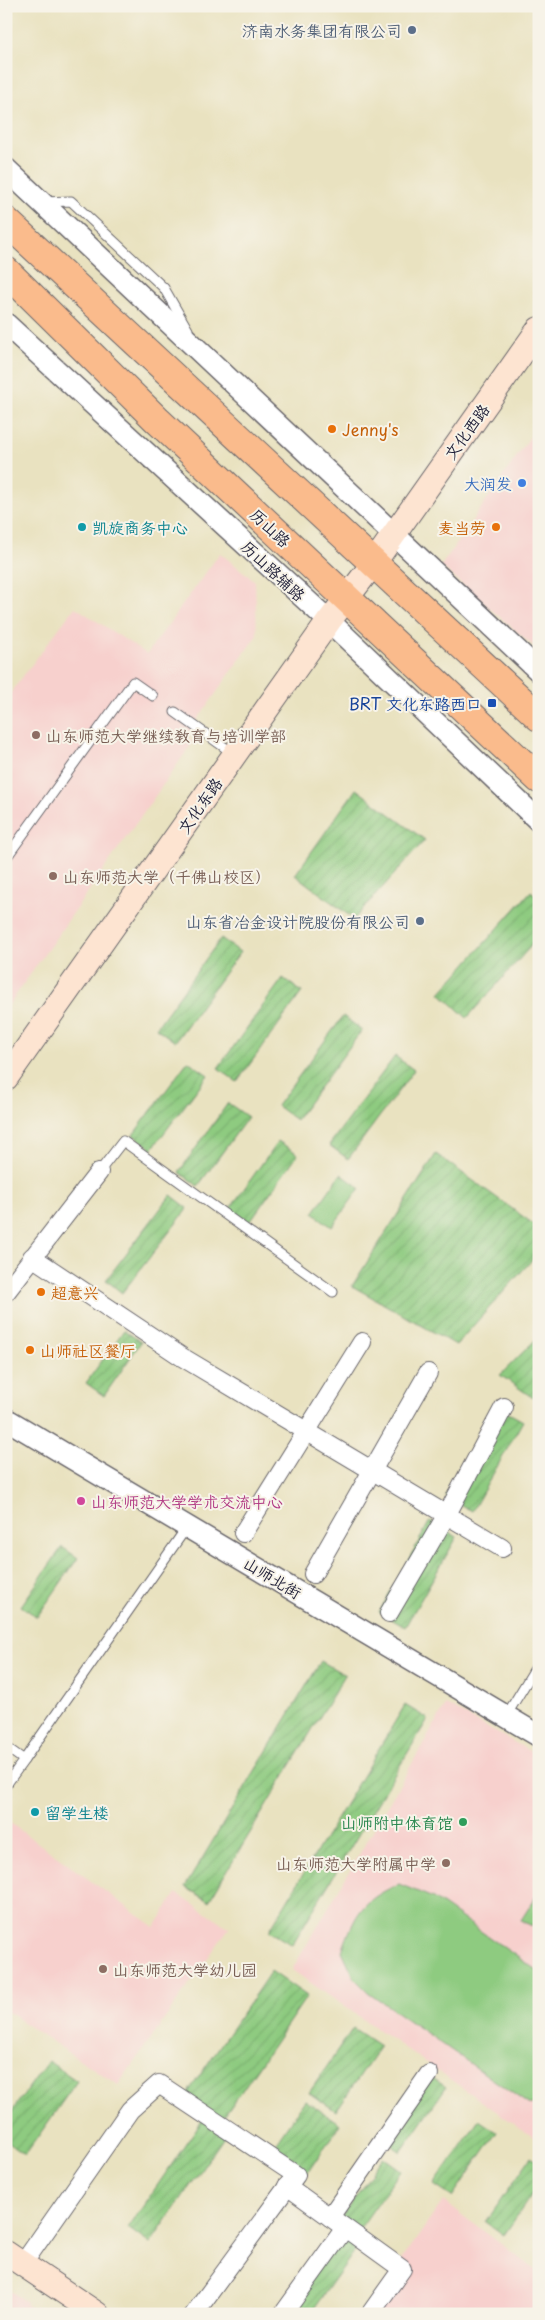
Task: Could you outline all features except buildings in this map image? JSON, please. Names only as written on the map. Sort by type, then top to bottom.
[{"type":"main road","points":[[6,221],[539,717]]},
{"type":"main road","name":"历山路","points":[[6,271],[156,419],[539,780]]},
{"type":"main road","name":"文化西路","points":[[394,533],[539,330]]},
{"type":"main road","name":"文化东路","points":[[6,1078],[329,620],[373,564],[394,533]]},
{"type":"main road","points":[[14,2259],[97,2314]]},
{"type":"street","points":[[6,169],[539,671]]},
{"type":"street","name":"历山路辅路","points":[[8,330],[329,620],[539,821]]},
{"type":"street","points":[[6,1292],[99,1172]]},
{"type":"street","points":[[32,1257],[182,1357],[372,1473],[502,1548]]},
{"type":"street","points":[[243,1533],[362,1342]]},
{"type":"street","points":[[313,1574],[428,1373]]},
{"type":"street","points":[[389,1613],[446,1516],[504,1408]]},
{"type":"street","name":"山师北街","points":[[6,1419],[539,1736]]},
{"type":"street","points":[[330,2217],[429,2074]]},
{"type":"street","points":[[14,2259],[130,2110],[159,2084],[296,2175],[194,2314]]},
{"type":"street","points":[[287,2186],[402,2269],[370,2314]]},
{"type":"street","points":[[283,2314],[345,2228]]},
{"type":"lane","points":[[6,858],[133,682],[153,696]]},
{"type":"lane","points":[[175,712],[235,755]]},
{"type":"lane","points":[[99,1172],[123,1141],[333,1292]]},
{"type":"lane","points":[[6,1785],[188,1526]]},
{"type":"lane","points":[[506,1716],[539,1662]]},
{"type":"lane","points":[[6,1748],[24,1760]]},
{"type":"shaded area","points":[[539,424],[539,651],[441,566]]},
{"type":"shaded area","name":"山东师范大学（千佛山校区）","points":[[220,553],[255,581],[257,635],[186,736],[193,742],[6,1009],[6,699],[75,607],[147,654]]},
{"type":"shaded area","name":"山东师范大学附属中学","points":[[446,1705],[539,1756],[539,2141],[292,1970]]},
{"type":"shaded area","name":"山东师范大学幼儿园","points":[[6,1820],[155,1927],[176,1893],[229,1928],[118,2085],[6,2011]]},
{"type":"shaded area","points":[[443,2201],[539,2272],[539,2314],[364,2314]]},
{"type":"shaded area","points":[[6,2288],[27,2302],[26,2305],[39,2314],[6,2314]]},
{"type":"green space","points":[[356,789],[425,840],[354,919],[295,875]]},
{"type":"green space","points":[[531,891],[539,898],[539,937],[467,1018],[440,993]]},
{"type":"green space","points":[[221,938],[240,952],[175,1042],[156,1028]]},
{"type":"green space","points":[[283,978],[302,992],[237,1082],[218,1068]]},
{"type":"green space","points":[[343,1016],[362,1030],[296,1120],[277,1106]]},
{"type":"green space","points":[[395,1056],[414,1070],[348,1159],[329,1145]]},
{"type":"green space","points":[[188,1061],[208,1075],[152,1149],[133,1135]]},
{"type":"green space","points":[[228,1103],[248,1117],[198,1186],[179,1172]]},
{"type":"green space","points":[[278,1141],[298,1154],[248,1224],[229,1210]]},
{"type":"green space","points":[[436,1154],[539,1228],[539,1252],[456,1345],[352,1286]]},
{"type":"green space","points":[[341,1174],[360,1188],[332,1227],[313,1213]]},
{"type":"green space","points":[[171,1195],[188,1208],[122,1293],[106,1280]]},
{"type":"green space","points":[[124,1330],[141,1342],[104,1396],[86,1383]]},
{"type":"green space","points":[[539,1336],[539,1402],[500,1375]]},
{"type":"green space","points":[[496,1406],[523,1421],[472,1511],[445,1496]]},
{"type":"green space","points":[[430,1521],[457,1537],[405,1627],[379,1612]]},
{"type":"green space","points":[[62,1547],[78,1558],[37,1617],[21,1606]]},
{"type":"green space","points":[[321,1661],[345,1675],[209,1901],[185,1887]]},
{"type":"green space","points":[[405,1705],[428,1719],[292,1945],[269,1931]]},
{"type":"green space","points":[[399,1884],[433,1898],[539,1972],[539,2107],[528,2104],[368,1992],[355,1979],[342,1951],[351,1927],[368,1903],[376,1896]]},
{"type":"green space","points":[[539,1892],[539,1930],[521,1920]]},
{"type":"green space","points":[[271,1971],[307,1996],[221,2121],[185,2097]]},
{"type":"green space","points":[[353,2028],[380,2046],[336,2111],[309,2093]]},
{"type":"green space","points":[[48,2061],[77,2081],[25,2155],[6,2141],[6,2119]]},
{"type":"green space","points":[[428,2075],[446,2087],[401,2152],[383,2139]]},
{"type":"green space","points":[[305,2100],[340,2124],[302,2181],[266,2157]]},
{"type":"green space","points":[[203,2119],[226,2134],[150,2244],[128,2228]]},
{"type":"green space","points":[[479,2120],[497,2132],[452,2197],[434,2185]]},
{"type":"green space","points":[[383,2157],[401,2170],[356,2234],[338,2222]]},
{"type":"green space","points":[[531,2157],[539,2163],[539,2184],[504,2235],[486,2222]]},
{"type":"green space","points":[[341,2232],[359,2245],[310,2314],[282,2314]]},
{"type":"place","name":"济南水务集团有限公司","points":[[412,30]]},
{"type":"place","name":"Jenny's","points":[[332,429]]},
{"type":"place","name":"大润发","points":[[522,483]]},
{"type":"place","name":"凯旋商务中心","points":[[82,527]]},
{"type":"place","name":"麦当劳","points":[[496,527]]},
{"type":"place","name":"BRT 文化东路西口","points":[[492,703]]},
{"type":"place","name":"山东师范大学继续教育与培训学部","points":[[36,735]]},
{"type":"place","name":"山东师范大学（千佛山校区）","points":[[53,876]]},
{"type":"place","name":"山东省冶金设计院股份有限公司","points":[[420,921]]},
{"type":"place","name":"超意兴","points":[[41,1292]]},
{"type":"place","name":"山师社区餐厅","points":[[30,1350]]},
{"type":"place","name":"山东师范大学学术交流中心","points":[[81,1501]]},
{"type":"place","name":"留学生楼","points":[[35,1812]]},
{"type":"place","name":"山师附中体育馆","points":[[463,1822]]},
{"type":"place","name":"山东师范大学附属中学","points":[[446,1863]]},
{"type":"place","name":"山东师范大学幼儿园","points":[[103,1969]]}]
